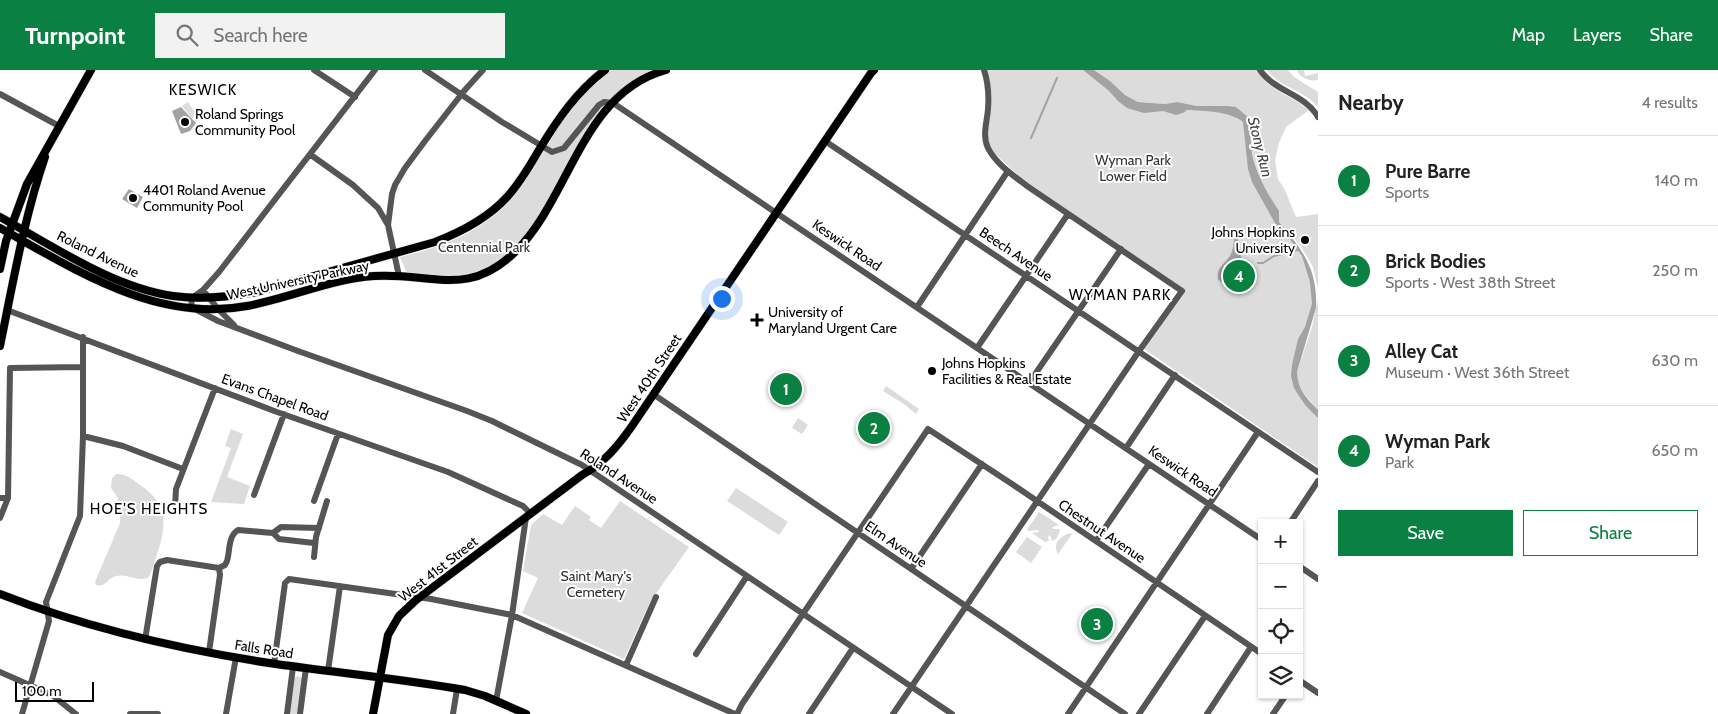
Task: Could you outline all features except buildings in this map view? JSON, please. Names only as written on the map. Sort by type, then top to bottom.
[{"type":"main road","points":[[0,268],[9,232],[27,184],[91,70]]},
{"type":"main road","name":"West University Parkway","points":[[209,297],[256,292],[395,254],[448,237],[490,212],[506,199],[520,181],[568,106],[593,79],[605,70]]},
{"type":"main road","name":"West University Parkway","points":[[193,308],[218,309],[266,302],[352,279],[376,276],[399,276],[445,281],[467,279],[486,273],[507,259],[523,243],[539,222],[592,129],[613,103],[635,85],[666,70]]},
{"type":"main road","name":"West 40th Street","points":[[528,516],[590,471],[617,446],[872,71]]},
{"type":"main road","points":[[0,346],[36,182],[52,139]]},
{"type":"main road","name":"Roland Avenue","points":[[0,217],[100,272],[122,282],[149,291],[192,298],[209,297]]},
{"type":"main road","name":"Roland Avenue","points":[[0,227],[117,289],[153,301],[193,308]]},
{"type":"main road","name":"West 41st Street","points":[[373,714],[386,641],[391,629],[403,612],[528,516]]},
{"type":"main road","name":"Falls Road","points":[[0,594],[91,626],[145,640],[274,664],[457,689],[477,694],[526,714]]},
{"type":"street","points":[[314,70],[355,97]]},
{"type":"street","points":[[193,308],[192,298],[203,290],[234,254],[375,70]]},
{"type":"street","points":[[425,70],[541,147],[552,152],[560,150],[568,143],[599,104],[604,102],[613,103]]},
{"type":"street","points":[[388,224],[392,194],[398,178],[461,94],[483,70]]},
{"type":"street","points":[[893,714],[1139,351],[1182,291],[1008,171],[992,154],[985,139],[988,85],[984,70]]},
{"type":"street","points":[[1260,70],[1273,84],[1307,104],[1318,117]]},
{"type":"street","points":[[0,94],[59,126]]},
{"type":"street","name":"Keswick Road","points":[[613,103],[1258,537]]},
{"type":"street","name":"Beech Avenue","points":[[825,140],[1318,472]]},
{"type":"street","points":[[310,155],[353,185],[378,208],[388,224],[399,276]]},
{"type":"street","points":[[917,307],[1008,171]]},
{"type":"street","points":[[378,208],[390,205]]},
{"type":"street","points":[[978,348],[1068,214]]},
{"type":"street","points":[[0,227],[12,223]]},
{"type":"street","points":[[1029,383],[1121,249]]},
{"type":"street","points":[[203,290],[209,297]]},
{"type":"street","name":"Roland Avenue","points":[[209,297],[236,327]]},
{"type":"street","name":"Roland Avenue","points":[[193,308],[298,351],[468,411],[545,446],[590,471],[952,714]]},
{"type":"street","name":"Evans Chapel Road","points":[[7,310],[461,478],[523,506],[528,516]]},
{"type":"street","points":[[22,714],[49,621],[46,602],[80,516],[83,436],[83,337]]},
{"type":"street","points":[[0,518],[8,498],[10,368],[82,367]]},
{"type":"street","points":[[1126,448],[1175,375]]},
{"type":"street","points":[[175,507],[176,489],[215,388]]},
{"type":"street","name":"Elm Avenue","points":[[653,394],[1125,714]]},
{"type":"street","points":[[254,495],[284,414]]},
{"type":"street","name":"Chestnut Avenue","points":[[858,533],[928,429],[1258,652]]},
{"type":"street","points":[[1068,714],[1258,432]]},
{"type":"street","points":[[314,501],[338,434]]},
{"type":"street","points":[[83,436],[123,446],[183,469]]},
{"type":"street","points":[[911,569],[982,464]]},
{"type":"street","points":[[1096,542],[1149,464]]},
{"type":"street","points":[[1293,519],[1318,482]]},
{"type":"street","points":[[0,498],[8,498]]},
{"type":"street","points":[[314,557],[314,543],[327,501]]},
{"type":"street","points":[[496,701],[528,516]]},
{"type":"street","points":[[145,640],[156,570],[159,563],[166,560],[219,568],[225,565],[227,561],[231,537],[236,531],[273,533],[281,527],[319,528]]},
{"type":"street","points":[[273,533],[279,539],[314,543]]},
{"type":"street","points":[[274,664],[286,580],[289,579],[419,598],[512,615],[736,714],[858,533]]},
{"type":"street","points":[[209,652],[220,575],[219,568]]},
{"type":"street","points":[[1303,569],[1318,579]]},
{"type":"street","points":[[696,654],[747,576]]},
{"type":"street","points":[[328,671],[340,586]]},
{"type":"street","points":[[626,665],[656,597]]},
{"type":"street","points":[[1139,714],[1205,616]]},
{"type":"street","points":[[809,714],[853,648]]},
{"type":"street","points":[[1207,714],[1252,648]]},
{"type":"street","points":[[226,714],[236,657]]},
{"type":"street","points":[[287,714],[293,666]]},
{"type":"street","points":[[300,714],[306,668]]},
{"type":"street","points":[[0,672],[52,695],[76,714]]},
{"type":"street","points":[[1303,683],[1318,693]]},
{"type":"street","points":[[453,714],[457,689]]},
{"type":"street","points":[[1274,714],[1283,699]]},
{"type":"street","points":[[130,714],[158,714]]},
{"type":"green space","name":"Centennial Park","points":[[611,70],[661,70],[606,106],[551,199],[519,245],[501,262],[467,277],[409,274],[406,271],[400,257],[447,243],[462,236],[502,209],[526,180],[570,110],[589,89]]},
{"type":"green space","name":"WYMAN PARK","points":[[987,70],[1089,70],[1139,106],[1227,109],[1245,121],[1250,154],[1274,215],[1303,254],[1315,299],[1295,362],[1296,385],[1318,415],[1318,467],[1144,349],[1184,294],[1184,289],[1022,179],[994,153],[988,142]]},
{"type":"green space","points":[[1094,70],[1257,70],[1267,83],[1309,110],[1286,127],[1279,143],[1275,160],[1278,179],[1285,190],[1295,215],[1297,217],[1318,214],[1318,289],[1313,267],[1299,244],[1279,222],[1279,211],[1259,176],[1252,154],[1248,118],[1236,107],[1197,106],[1177,102],[1165,104],[1138,102],[1125,95]]},
{"type":"green space","points":[[1267,70],[1288,70],[1294,77],[1318,92],[1317,106],[1305,96],[1278,81]]},
{"type":"green space","points":[[1297,70],[1304,70],[1305,76],[1318,73],[1318,80],[1305,78]]},
{"type":"green space","points":[[188,102],[196,114],[192,118],[182,106]]},
{"type":"green space","points":[[1318,299],[1318,410],[1303,392],[1297,380],[1297,372],[1312,327]]},
{"type":"green space","points":[[886,386],[919,409],[916,414],[883,391]]},
{"type":"green space","points":[[798,418],[808,425],[802,434],[792,428]]},
{"type":"green space","points":[[231,429],[243,434],[227,477],[250,486],[244,504],[211,502],[231,448],[225,446]]},
{"type":"green space","points":[[116,474],[129,477],[150,493],[157,501],[163,518],[162,538],[148,578],[140,579],[120,575],[99,586],[95,582],[120,523],[120,515],[116,509],[118,498],[111,488],[112,478]]},
{"type":"green space","points":[[736,488],[788,522],[779,535],[727,501]]},
{"type":"green space","name":"Saint Mary's Cemetery","points":[[620,501],[689,547],[650,602],[624,659],[522,613],[538,578],[523,571],[531,525],[543,514],[562,525],[575,506],[591,517],[589,520],[601,528]]},
{"type":"green space","points":[[1039,512],[1059,525],[1052,527],[1053,529],[1060,529],[1056,539],[1052,541],[1050,535],[1048,537],[1049,541],[1045,542],[1032,533],[1039,532],[1038,530],[1027,530]]},
{"type":"green space","points":[[1070,533],[1072,534],[1058,554],[1056,547],[1058,541]]},
{"type":"green space","points":[[1027,537],[1042,547],[1031,563],[1016,552]]},
{"type":"green space","points":[[297,676],[303,678],[298,714],[289,714],[294,678]]},
{"type":"shaded area","name":"Stony Run","points":[[1083,70],[1094,70],[1125,95],[1138,102],[1165,104],[1177,102],[1197,106],[1236,107],[1249,118],[1252,154],[1256,169],[1279,211],[1279,222],[1295,241],[1307,260],[1314,282],[1316,308],[1297,372],[1297,378],[1301,388],[1318,410],[1318,418],[1299,396],[1294,388],[1291,376],[1298,339],[1305,327],[1312,304],[1310,282],[1302,256],[1284,231],[1275,223],[1252,182],[1248,169],[1243,122],[1238,118],[1216,112],[1187,110],[1176,115],[1163,111],[1144,113],[1127,108]]},
{"type":"shaded area","name":"Roland Springs Community Pool","points":[[181,107],[196,123],[190,131],[181,134],[172,111]]},
{"type":"shaded area","name":"4401 Roland Avenue Community Pool","points":[[129,189],[143,197],[137,208],[122,199]]},
{"type":"shaded area","points":[[1235,232],[1241,253],[1237,274],[1242,286],[1232,286],[1218,279],[1218,271],[1232,251]]},
{"type":"waterway","points":[[1031,138],[1057,78]]},
{"type":"waterway","points":[[1258,263],[1263,263],[1274,256],[1298,250]]},
{"type":"place","name":"Roland Springs Community Pool","points":[[185,122]]},
{"type":"place","name":"4401 Roland Avenue Community Pool","points":[[133,198]]},
{"type":"place","name":"Johns Hopkins University","points":[[1305,240]]},
{"type":"place","name":"Wyman Park","points":[[1239,276]]},
{"type":"place","name":"University of Maryland Urgent Care","points":[[757,320]]},
{"type":"place","name":"Johns Hopkins Facilities & Real Estate","points":[[932,371]]},
{"type":"place","name":"Pure Barre","points":[[786,389]]},
{"type":"place","name":"Brick Bodies","points":[[874,428]]},
{"type":"place","name":"Alley Cat","points":[[1097,624]]},
{"type":"district","name":"KESWICK","points":[[203,90]]},
{"type":"district","name":"WYMAN PARK","points":[[1120,295]]},
{"type":"district","name":"HOE'S HEIGHTS","points":[[149,509]]},
{"type":"park label","name":"Wyman Park Lower Field","points":[[1133,168]]}]
